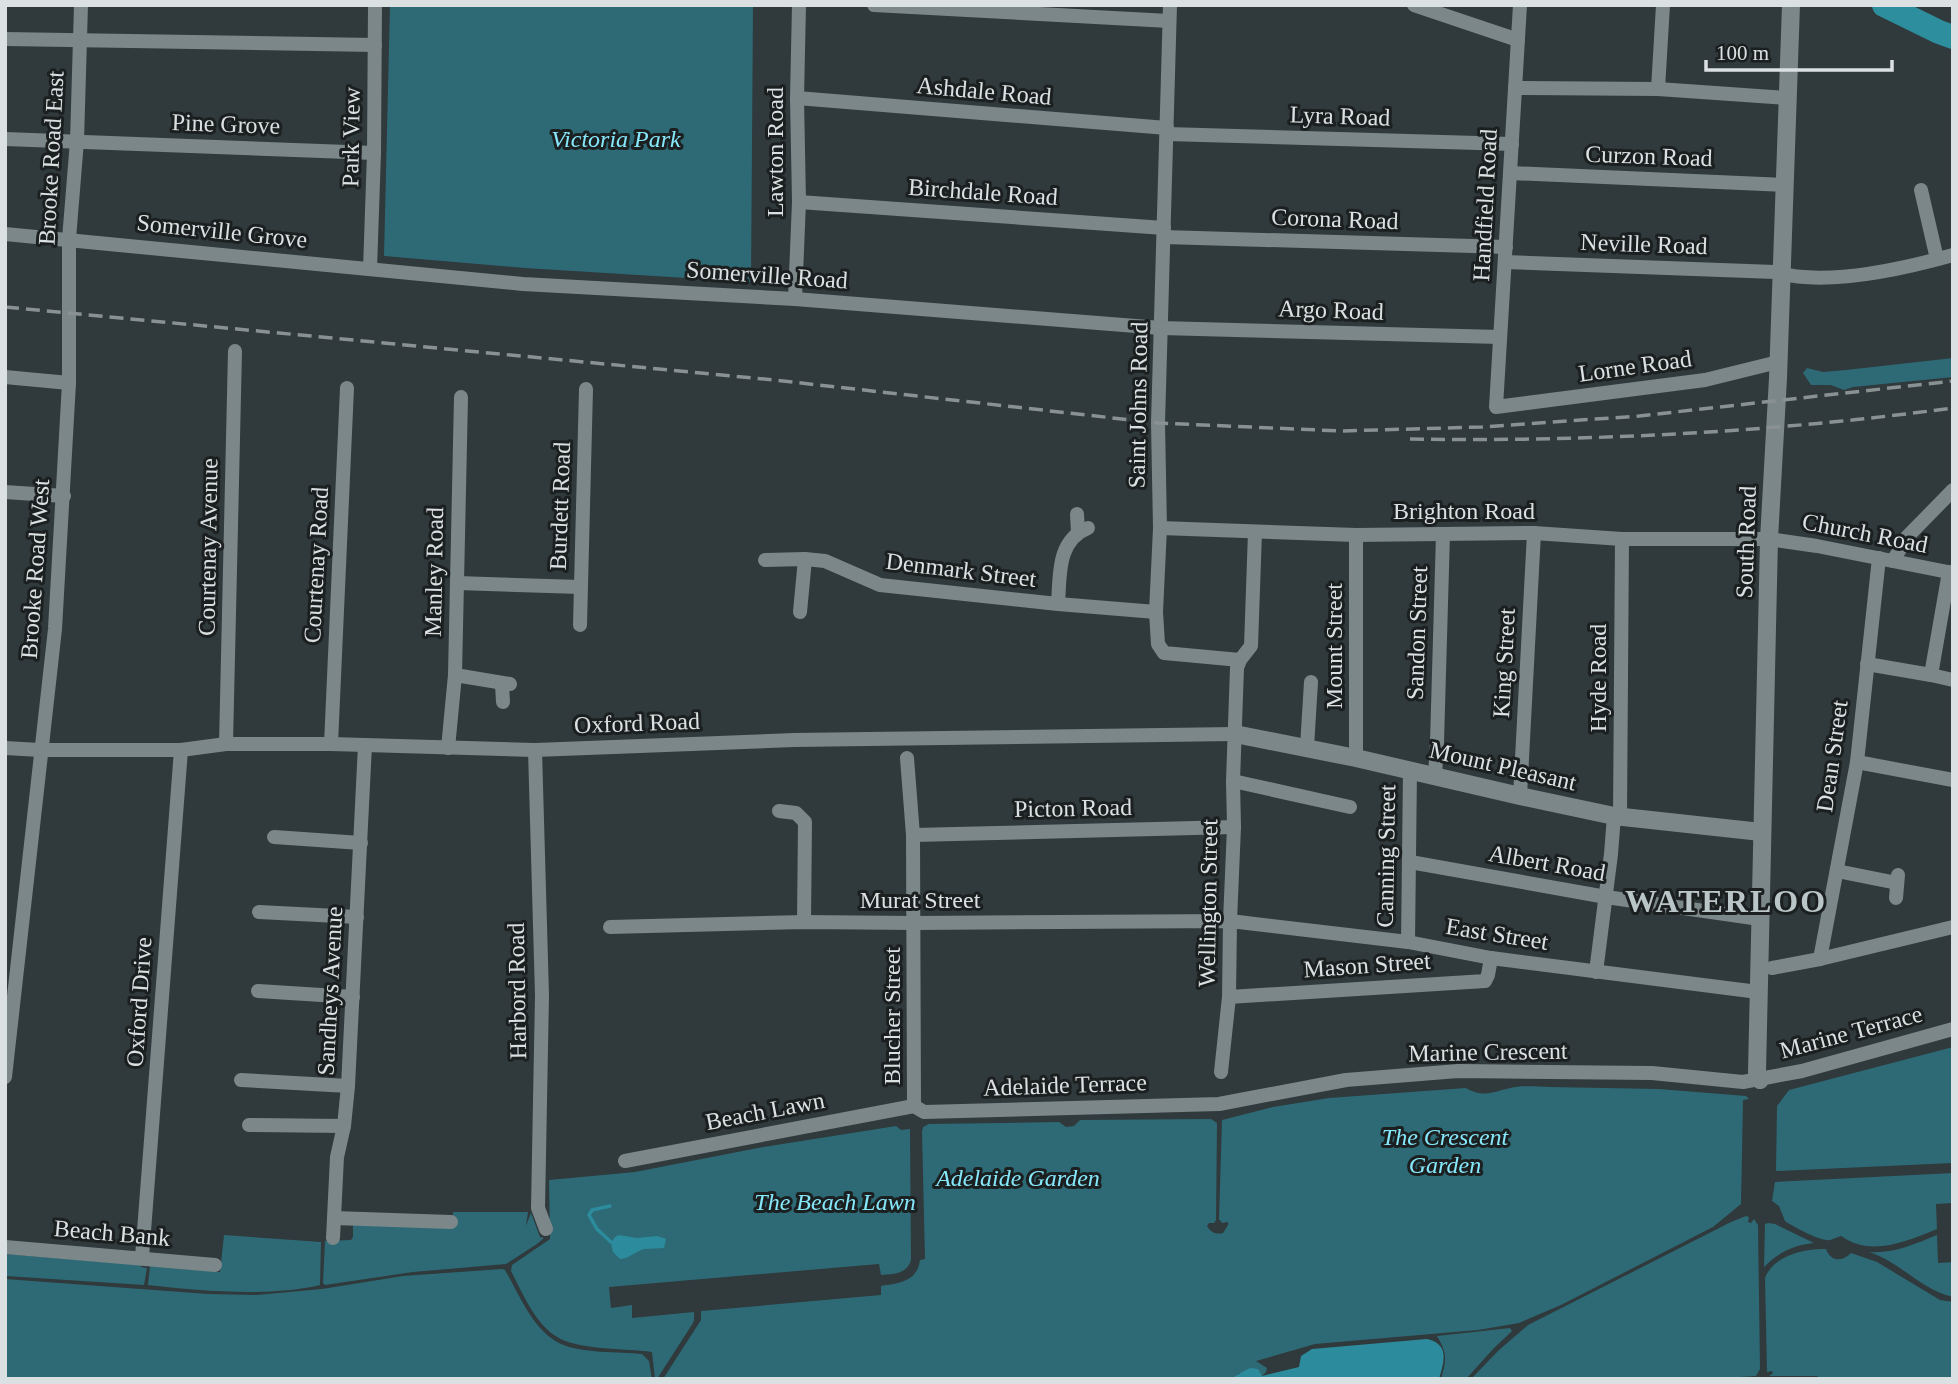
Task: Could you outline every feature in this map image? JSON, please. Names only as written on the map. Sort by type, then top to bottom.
[{"type":"highway","points":[[1884,5],[1953,37]]},
{"type":"street","name":"Brooke Road East","points":[[69,313],[69,239],[77,141],[81,5]]},
{"type":"street","name":"Park View","points":[[370,269],[375,5]]},
{"type":"street","name":"Lawton Road","points":[[795,299],[799,202],[799,5]]},
{"type":"street","points":[[874,5],[1170,21]]},
{"type":"street","name":"Saint Johns Road","points":[[1170,5],[1158,447],[1158,644],[1164,653],[1240,660]]},
{"type":"street","points":[[1414,5],[1518,40]]},
{"type":"street","name":"Handfield Road","points":[[1496,407],[1520,5]]},
{"type":"street","points":[[1658,89],[1663,5]]},
{"type":"street","name":"South Road","points":[[1760,1080],[1757,1072],[1758,992],[1769,539],[1775,448],[1791,5]]},
{"type":"street","points":[[5,39],[375,45]]},
{"type":"street","points":[[1515,88],[1658,89],[1786,98]]},
{"type":"street","name":"Ashdale Road","points":[[797,98],[1167,131]]},
{"type":"street","name":"Lyra Road","points":[[1167,131],[1512,144]]},
{"type":"street","name":"Pine Grove","points":[[5,139],[374,153]]},
{"type":"street","name":"Curzon Road","points":[[1510,173],[1785,185]]},
{"type":"street","points":[[1921,190],[1937,259]]},
{"type":"street","name":"Birchdale Road","points":[[799,202],[1164,233]]},
{"type":"street","name":"Corona Road","points":[[1164,233],[1505,254]]},
{"type":"street","name":"Somerville Grove","points":[[5,234],[370,269]]},
{"type":"street","name":"Neville Road","points":[[1505,254],[1843,278],[1953,255]]},
{"type":"street","name":"Somerville Road","points":[[370,269],[523,284],[795,299],[1161,328]]},
{"type":"street","name":"Brooke Road West","points":[[5,1077],[55,629],[64,496],[69,313]]},
{"type":"street","name":"Argo Road","points":[[1161,328],[1500,337]]},
{"type":"street","name":"Courtenay Avenue","points":[[226,744],[236,351]]},
{"type":"street","name":"Lorne Road","points":[[1496,407],[1778,370]]},
{"type":"street","points":[[5,377],[69,383]]},
{"type":"street","name":"Courtenay Road","points":[[331,744],[347,388]]},
{"type":"street","name":"Burdett Road","points":[[580,625],[586,389]]},
{"type":"street","name":"Manley Road","points":[[448,748],[455,675],[461,397]]},
{"type":"street","points":[[1886,559],[1953,489]]},
{"type":"street","points":[[5,492],[64,496]]},
{"type":"street","points":[[1058,604],[1061,564],[1067,543],[1083,530],[1077,514]]},
{"type":"street","name":"Brighton Road","points":[[1160,528],[1356,535],[1534,533],[1622,539],[1769,539]]},
{"type":"street","points":[[1235,734],[1237,668],[1251,646],[1255,532]]},
{"type":"street","name":"King Street","points":[[1520,796],[1534,533]]},
{"type":"street","name":"Sandon Street","points":[[1435,776],[1443,534]]},
{"type":"street","name":"Mount Street","points":[[1356,535],[1356,758]]},
{"type":"street","name":"Hyde Road","points":[[1596,972],[1617,816],[1622,539]]},
{"type":"street","name":"Church Road","points":[[1769,539],[1951,572]]},
{"type":"street","points":[[800,612],[805,559]]},
{"type":"street","name":"Dean Street","points":[[1820,959],[1857,762],[1867,664],[1886,559]]},
{"type":"street","name":"Denmark Street","points":[[765,560],[825,561],[880,585],[1156,612]]},
{"type":"street","points":[[1931,676],[1951,572]]},
{"type":"street","points":[[457,583],[580,587]]},
{"type":"street","points":[[1867,664],[1953,680]]},
{"type":"street","points":[[455,675],[506,684],[503,702]]},
{"type":"street","points":[[1307,747],[1311,682]]},
{"type":"street","name":"Oxford Road","points":[[5,748],[181,750],[226,744],[331,744],[535,750],[794,740],[1235,734]]},
{"type":"street","name":"Mount Pleasant","points":[[1235,734],[1307,747],[1617,816],[1761,832]]},
{"type":"street","name":"Wellington Street","points":[[1221,1072],[1229,997],[1235,734]]},
{"type":"street","name":"Sandheys Avenue","points":[[333,1238],[337,1157],[344,1126],[348,1086],[365,746]]},
{"type":"street","name":"Oxford Drive","points":[[142,1257],[181,750]]},
{"type":"street","name":"Harbord Road","points":[[535,750],[542,995],[538,1208],[546,1229]]},
{"type":"street","name":"Blucher Street","points":[[907,758],[913,835],[915,923],[914,1106]]},
{"type":"street","points":[[1857,762],[1953,780]]},
{"type":"street","name":"Canning Street","points":[[1408,942],[1409,770]]},
{"type":"street","points":[[1233,781],[1350,807]]},
{"type":"street","points":[[779,811],[796,813],[805,822],[798,868],[804,922]]},
{"type":"street","name":"Picton Road","points":[[913,835],[1234,827]]},
{"type":"street","points":[[274,837],[361,843]]},
{"type":"street","name":"Albert Road","points":[[1410,862],[1606,897],[1760,919]]},
{"type":"street","points":[[1837,871],[1898,878],[1896,898]]},
{"type":"street","points":[[259,912],[357,917]]},
{"type":"street","name":"Murat Street","points":[[610,927],[804,922],[1230,921]]},
{"type":"street","name":"East Street","points":[[1230,921],[1408,942],[1491,958],[1758,992]]},
{"type":"street","points":[[1772,968],[1953,928]]},
{"type":"street","name":"Mason Street","points":[[1229,997],[1485,981],[1491,958]]},
{"type":"street","points":[[258,991],[353,997]]},
{"type":"street","name":"Marine Terrace","points":[[1760,1080],[1953,1029]]},
{"type":"street","name":"Marine Crescent","points":[[1219,1104],[1346,1080],[1458,1072],[1652,1073],[1728,1081],[1760,1080]]},
{"type":"street","points":[[241,1080],[348,1086]]},
{"type":"street","name":"Adelaide Terrace","points":[[914,1106],[924,1112],[1219,1104]]},
{"type":"street","name":"Beach Lawn","points":[[625,1161],[914,1106]]},
{"type":"street","points":[[249,1125],[344,1126]]},
{"type":"street","points":[[334,1218],[451,1222]]},
{"type":"street","name":"Beach Bank","points":[[5,1247],[215,1265]]},
{"type":"green space","name":"Victoria Park","points":[[390,5],[753,5],[751,282],[384,256]]},
{"type":"green space","points":[[1953,358],[1953,377],[1844,390],[1831,385],[1811,385],[1803,373],[1807,368],[1823,372]]},
{"type":"green space","points":[[1953,1047],[1953,1163],[1776,1171],[1777,1106],[1789,1090]]},
{"type":"green space","points":[[1520,1087],[1659,1089],[1746,1096],[1749,1099],[1743,1100],[1741,1204],[1713,1227],[1561,1305],[1519,1323],[1478,1330],[1315,1344],[1256,1361],[1267,1368],[1262,1376],[1240,1373],[1229,1379],[663,1379],[701,1320],[701,1311],[881,1295],[881,1286],[911,1277],[920,1260],[925,1259],[922,1132],[923,1127],[929,1124],[1059,1122],[1066,1127],[1074,1126],[1080,1120],[1211,1119],[1217,1123],[1216,1220],[1207,1226],[1220,1234],[1228,1225],[1228,1222],[1222,1223],[1219,1219],[1222,1120],[1273,1107],[1329,1098],[1466,1088],[1483,1093]]},
{"type":"green space","name":"The Beach Lawn","points":[[896,1126],[901,1130],[910,1129],[909,1265],[899,1272],[881,1275],[879,1264],[609,1287],[611,1308],[632,1305],[632,1318],[694,1312],[693,1323],[657,1379],[652,1352],[575,1344],[554,1335],[535,1314],[511,1271],[512,1265],[550,1239],[549,1180],[635,1172],[758,1148]]},
{"type":"green space","points":[[1953,1173],[1953,1203],[1936,1204],[1937,1229],[1888,1245],[1864,1246],[1841,1236],[1826,1240],[1814,1236],[1785,1221],[1779,1206],[1772,1201],[1775,1182]]},
{"type":"green space","points":[[453,1212],[528,1212],[526,1226],[531,1213],[540,1237],[544,1238],[506,1264],[413,1272],[325,1285],[323,1283],[325,1241],[351,1240],[353,1223],[453,1225]]},
{"type":"green space","points":[[1746,1216],[1749,1217],[1748,1222],[1751,1223],[1754,1219],[1758,1225],[1760,1369],[1756,1376],[1706,1379],[1471,1379],[1528,1325]]},
{"type":"green space","points":[[1765,1224],[1814,1243],[1787,1250],[1764,1267]]},
{"type":"green space","points":[[224,1235],[321,1242],[320,1285],[257,1292],[148,1285],[150,1266],[220,1272]]},
{"type":"green space","points":[[1937,1235],[1938,1263],[1953,1262],[1953,1297],[1931,1288],[1869,1252],[1895,1250]]},
{"type":"green space","points":[[1826,1249],[1837,1259],[1851,1253],[1877,1262],[1940,1300],[1953,1302],[1953,1379],[1821,1379],[1817,1376],[1769,1376],[1773,1373],[1767,1372],[1765,1278],[1775,1264],[1790,1255]]},
{"type":"green space","points":[[5,1254],[141,1265],[147,1268],[144,1285],[6,1276]]},
{"type":"green space","points":[[502,1269],[535,1321],[551,1338],[579,1349],[642,1354],[649,1361],[652,1379],[5,1379],[5,1279],[208,1294],[257,1295],[322,1289],[403,1276]]},
{"type":"green space","points":[[1510,1328],[1512,1331],[1466,1379],[1441,1379],[1445,1356],[1437,1336]]},
{"type":"shaded area","points":[[619,1235],[637,1238],[657,1236],[666,1239],[664,1248],[643,1249],[620,1259],[613,1252],[611,1243]]},
{"type":"shaded area","points":[[1427,1339],[1439,1345],[1444,1354],[1439,1379],[1229,1379],[1250,1368],[1258,1369],[1262,1376],[1299,1367],[1301,1356],[1312,1349]]},
{"type":"waterway","points":[[610,1206],[592,1210],[589,1215],[597,1229],[611,1242]]},
{"type":"railway","points":[[5,307],[774,380],[1158,423],[1341,431],[1482,427],[1639,416],[1953,381]]},
{"type":"railway","points":[[1410,439],[1546,439],[1682,434],[1953,408]]},
{"type":"district","name":"WATERLOO","points":[[1726,901]]},
{"type":"park label","name":"The Crescent Garden","points":[[1445,1151]]},
{"type":"park label","name":"Adelaide Garden","points":[[1018,1178]]}]
